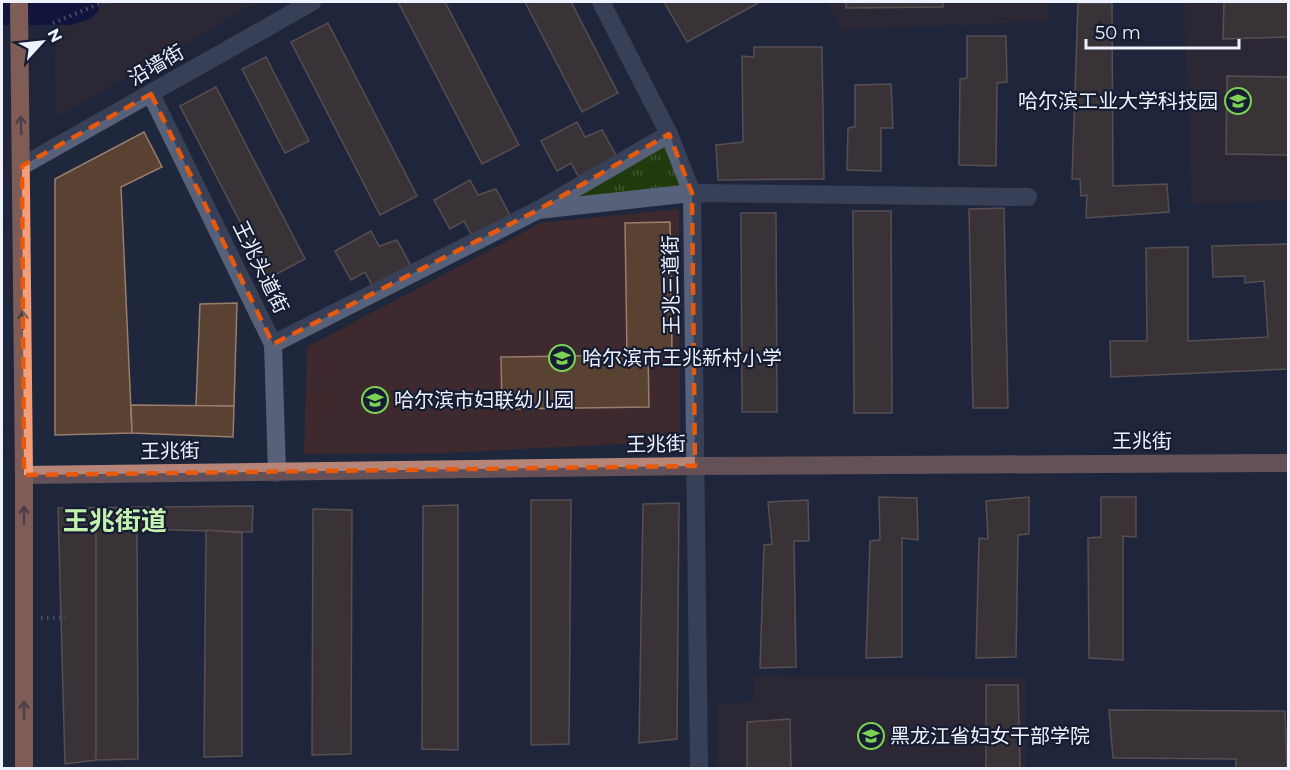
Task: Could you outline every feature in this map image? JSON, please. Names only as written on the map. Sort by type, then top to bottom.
[{"type":"highway","points":[[19,2],[22,166],[24,768]]},
{"type":"main road","name":"王兆街","points":[[24,475],[695,466],[1288,463]]},
{"type":"street","name":"沿墙街","points":[[22,166],[312,2]]},
{"type":"street","name":"王兆三道街","points":[[601,2],[669,134],[692,194],[699,768]]},
{"type":"street","name":"王兆头道街","points":[[151,94],[273,344],[277,473]]},
{"type":"street","points":[[273,344],[538,210],[669,134]]},
{"type":"street","points":[[538,210],[692,194],[1028,197]]},
{"type":"path","points":[[53,23],[104,2]]},
{"type":"highlighted area","points":[[151,94],[273,344],[538,210],[669,134],[692,193],[695,466],[24,475],[22,166]]},
{"type":"shaded area","points":[[55,2],[257,2],[56,118]]},
{"type":"shaded area","points":[[828,2],[1049,2],[1049,21],[841,30]]},
{"type":"shaded area","name":"哈尔滨工业大学科技园","points":[[1184,2],[1288,2],[1288,200],[1192,204]]},
{"type":"shaded area","name":"哈尔滨市王兆新村小学","points":[[679,209],[680,441],[444,453],[304,454],[307,347],[541,223]]},
{"type":"shaded area","name":"黑龙江省妇女干部学院","points":[[754,676],[1026,678],[1026,768],[717,768],[717,704],[753,702]]},
{"type":"green space","points":[[666,143],[692,193],[569,199]]},
{"type":"water","points":[[52,2],[97,2],[53,18]]},
{"type":"building","points":[[398,2],[445,2],[519,145],[482,164]]},
{"type":"building","points":[[525,2],[571,2],[618,93],[582,112]]},
{"type":"building","points":[[664,2],[760,2],[687,42]]},
{"type":"building","points":[[846,2],[943,2],[943,7],[846,8]]},
{"type":"building","points":[[1224,2],[1288,2],[1288,37],[1223,39]]},
{"type":"building","points":[[1078,3],[1112,3],[1113,186],[1167,184],[1169,212],[1086,218],[1087,195],[1081,196],[1080,179],[1072,179]]},
{"type":"building","points":[[328,23],[417,196],[380,215],[291,42]]},
{"type":"building","points":[[967,36],[1006,36],[1007,82],[997,83],[996,166],[959,165],[960,79],[967,78]]},
{"type":"building","points":[[754,47],[822,47],[824,179],[718,180],[716,145],[743,142],[742,56],[754,57]]},
{"type":"building","points":[[266,57],[309,141],[285,153],[242,69]]},
{"type":"building","points":[[1227,76],[1288,77],[1288,155],[1226,154]]},
{"type":"building","points":[[891,84],[893,128],[881,128],[881,171],[847,170],[848,128],[855,127],[855,85]]},
{"type":"building","points":[[216,87],[305,259],[269,278],[180,106]]},
{"type":"building","points":[[577,122],[585,137],[602,130],[618,159],[580,179],[571,163],[557,171],[541,141]]},
{"type":"building","points":[[144,132],[162,167],[121,187],[132,433],[55,435],[55,179]]},
{"type":"building","points":[[470,180],[478,195],[496,189],[511,217],[473,238],[464,221],[450,229],[434,200]]},
{"type":"building","points":[[1004,208],[1008,408],[973,408],[969,209]]},
{"type":"building","points":[[853,211],[891,211],[892,413],[854,413]]},
{"type":"building","points":[[741,213],[776,213],[777,412],[742,412]]},
{"type":"building","points":[[670,222],[672,351],[648,351],[649,407],[502,409],[501,357],[627,355],[625,223]]},
{"type":"building","points":[[371,231],[379,246],[397,240],[412,268],[374,289],[365,272],[351,280],[335,251]]},
{"type":"building","points":[[1288,244],[1288,369],[1111,377],[1110,341],[1147,341],[1146,248],[1188,247],[1188,341],[1268,337],[1264,281],[1245,283],[1245,276],[1213,277],[1212,246]]},
{"type":"building","points":[[237,303],[234,406],[196,406],[200,304]]},
{"type":"building","points":[[131,405],[234,406],[233,437],[132,433]]},
{"type":"building","points":[[879,497],[917,498],[918,540],[902,538],[902,657],[866,658],[870,541],[880,540]]},
{"type":"building","points":[[1029,497],[1029,534],[1018,535],[1016,657],[976,658],[979,538],[988,539],[986,501]]},
{"type":"building","points":[[1101,497],[1136,497],[1136,537],[1123,536],[1123,660],[1089,658],[1088,538],[1101,537]]},
{"type":"building","points":[[531,500],[571,500],[569,744],[531,745]]},
{"type":"building","points":[[808,500],[809,541],[794,541],[796,667],[760,668],[764,545],[772,544],[768,502]]},
{"type":"building","points":[[679,503],[677,739],[639,743],[643,504]]},
{"type":"building","points":[[458,505],[458,750],[422,749],[423,506]]},
{"type":"building","points":[[253,506],[252,532],[96,528],[96,760],[65,764],[58,508]]},
{"type":"building","points":[[313,509],[352,510],[351,754],[312,755]]},
{"type":"building","points":[[96,528],[137,528],[138,759],[96,760]]},
{"type":"building","points":[[206,530],[242,533],[242,756],[204,757]]},
{"type":"building","points":[[986,685],[1018,685],[1020,768],[986,768]]},
{"type":"building","points":[[1109,710],[1285,711],[1287,768],[1236,768],[1236,759],[1113,758]]},
{"type":"building","points":[[790,719],[791,768],[747,768],[747,722]]},
{"type":"waterway","points":[[2,6],[68,6],[81,2]]},
{"type":"place","name":"哈尔滨工业大学科技园","points":[[1238,101]]},
{"type":"place","name":"哈尔滨市王兆新村小学","points":[[562,358]]},
{"type":"place","name":"哈尔滨市妇联幼儿园","points":[[375,400]]},
{"type":"place","name":"黑龙江省妇女干部学院","points":[[871,736]]},
{"type":"district","name":"王兆街道","points":[[115,521]]}]
